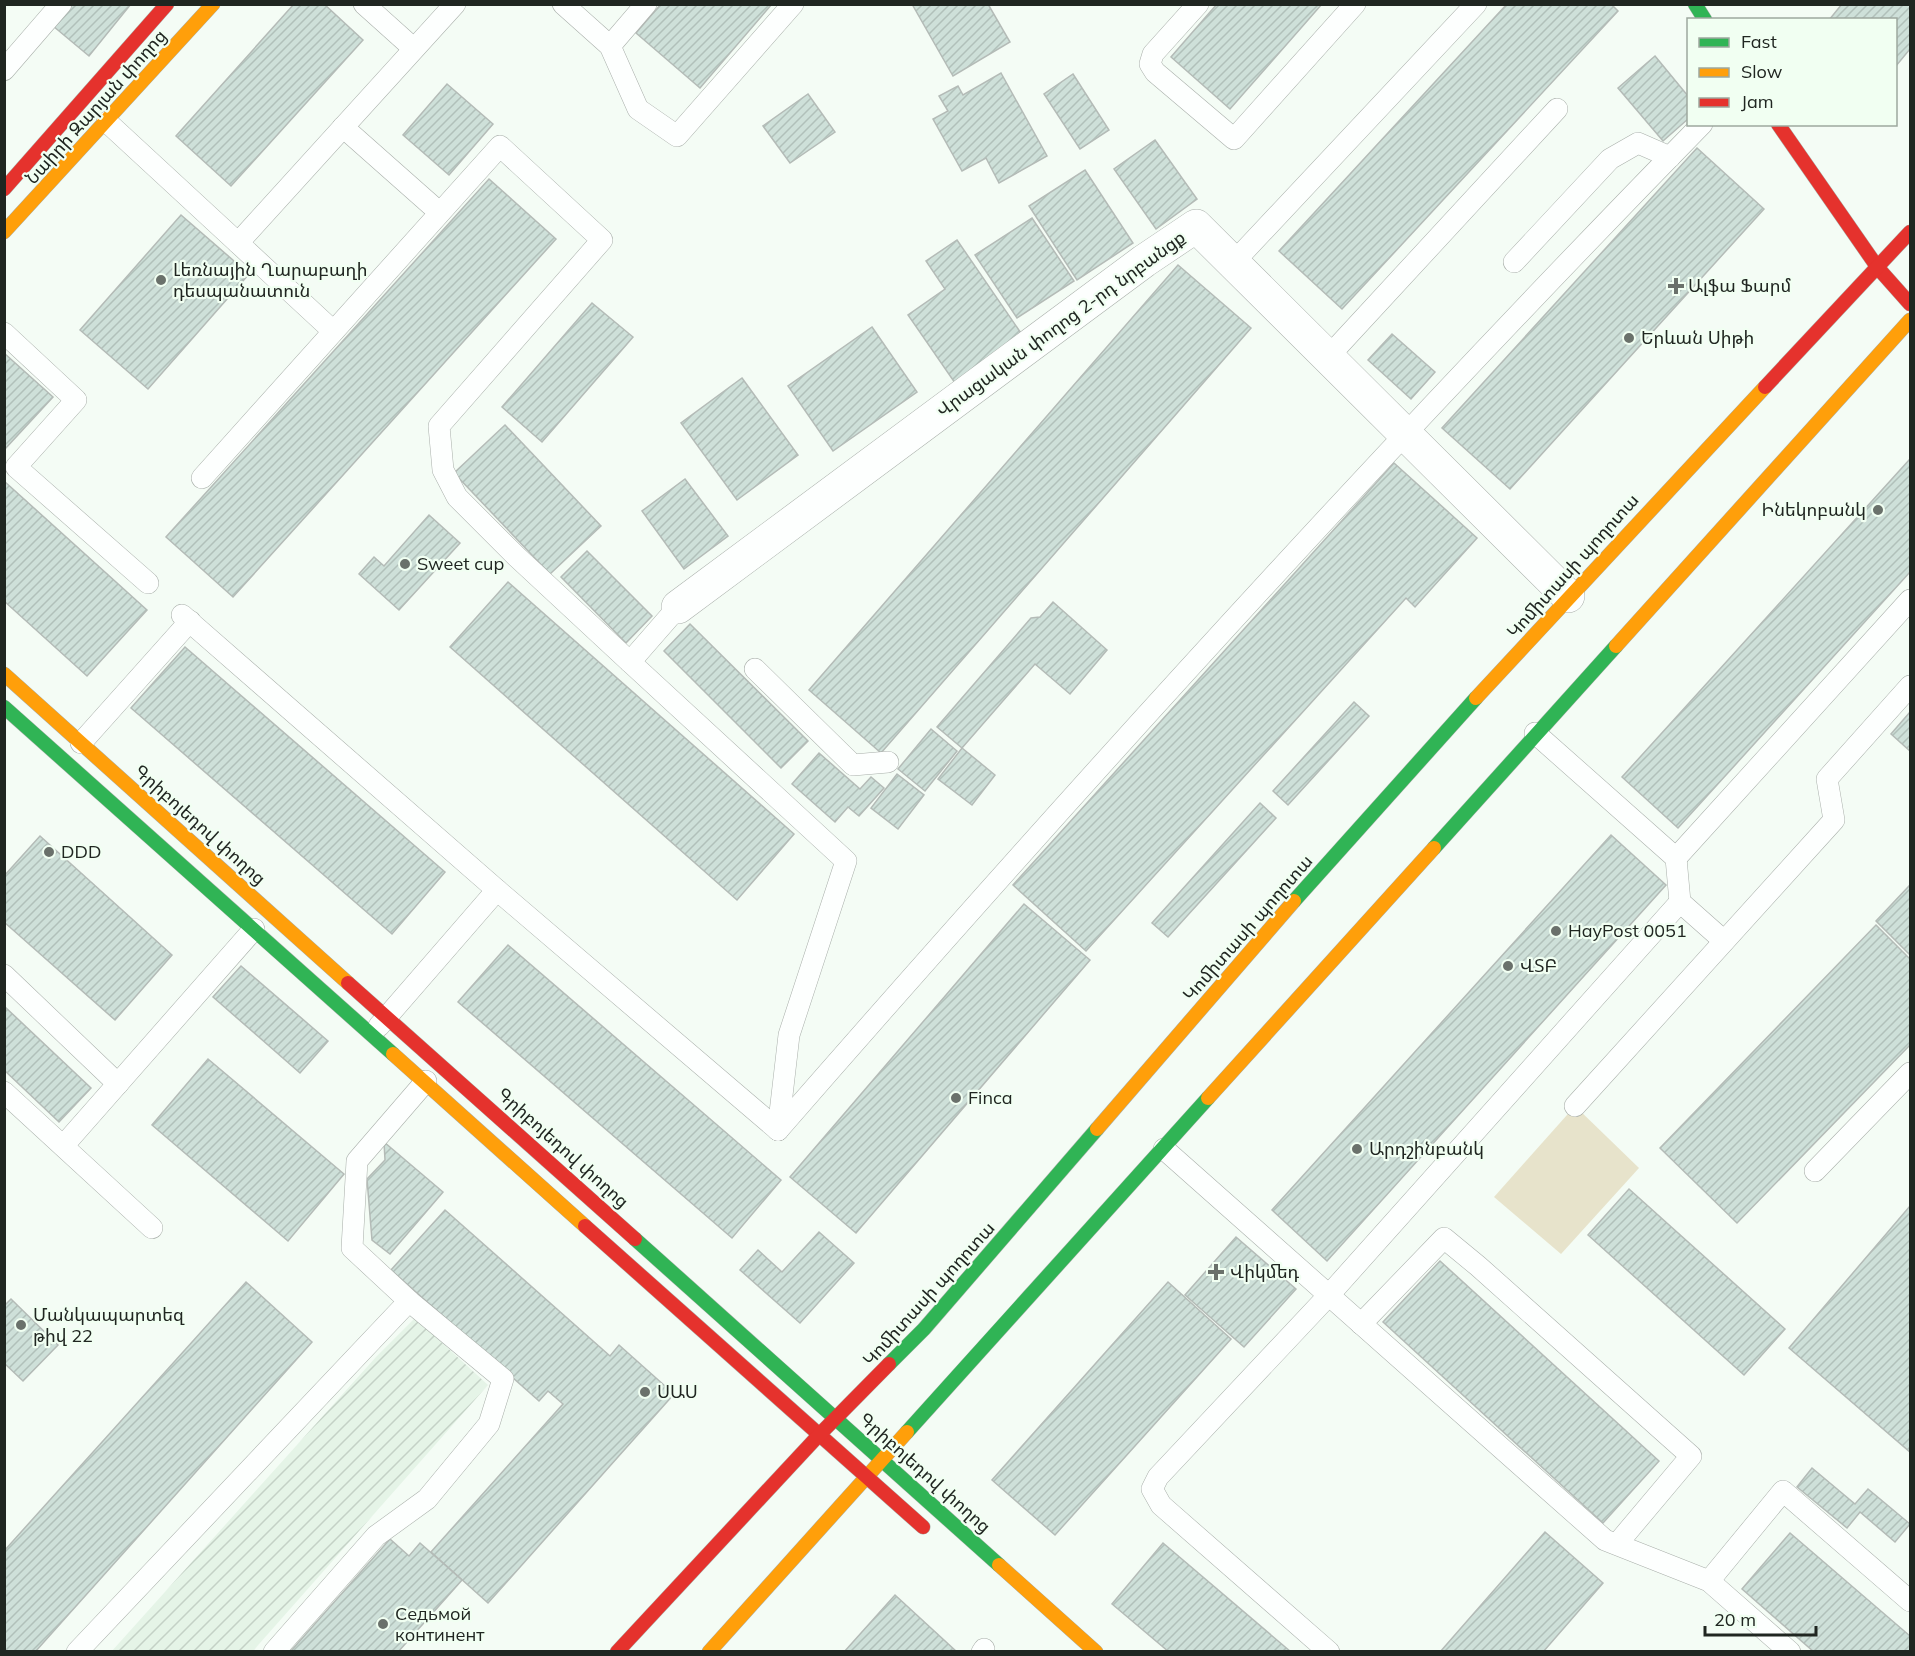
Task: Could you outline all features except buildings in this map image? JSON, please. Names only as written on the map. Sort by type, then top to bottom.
[{"type":"main road","name":"Նաիրի Զարյան փողոց","points":[[4,189],[167,4]]},
{"type":"main road","name":"Նաիրի Զարյան փողոց","points":[[4,232],[108,122],[213,4]]},
{"type":"main road","points":[[1695,4],[1704,18]]},
{"type":"main road","points":[[1779,126],[1878,268],[1911,304]]},
{"type":"main road","name":"Կոմիտասի պողոտա","points":[[617,1652],[819,1435],[924,1329],[1275,923],[1569,596],[1757,392],[1911,232]]},
{"type":"main road","points":[[709,1652],[1164,1149],[1535,733],[1911,320]]},
{"type":"main road","name":"Գրիբոյեդով փողոց","points":[[4,674],[1096,1652]]},
{"type":"main road","points":[[8,718],[254,929],[936,1538]]},
{"type":"street","name":"Վրացական փողոց 2-րդ նրբանցք","points":[[678,607],[1144,261],[1196,226],[1569,596]]},
{"type":"lane","points":[[4,70],[61,4]]},
{"type":"lane","points":[[364,4],[413,48]]},
{"type":"lane","points":[[238,243],[455,4]]},
{"type":"lane","points":[[563,4],[610,46],[638,109],[677,136],[794,4]]},
{"type":"lane","points":[[610,46],[646,4]]},
{"type":"lane","points":[[1198,4],[1153,54],[1150,64],[1155,72],[1234,139],[1355,4]]},
{"type":"lane","points":[[1233,263],[1476,4]]},
{"type":"lane","points":[[1328,357],[1557,110]]},
{"type":"lane","points":[[108,122],[333,332]]},
{"type":"lane","points":[[778,1130],[1001,875],[1405,433],[1700,126]]},
{"type":"lane","points":[[343,127],[439,213]]},
{"type":"lane","points":[[1514,262],[1610,159],[1638,143],[1670,157]]},
{"type":"lane","points":[[202,478],[500,146],[602,240],[439,426],[443,470],[458,497],[517,557],[846,861],[789,1035],[778,1130]]},
{"type":"lane","points":[[4,333],[76,400],[16,467],[148,583]]},
{"type":"lane","points":[[1676,858],[1911,600]]},
{"type":"lane","points":[[630,662],[678,607]]},
{"type":"lane","points":[[81,743],[186,618],[497,890],[778,1130]]},
{"type":"lane","points":[[755,669],[853,765],[888,762]]},
{"type":"lane","points":[[1575,1106],[1834,820],[1827,779],[1911,686]]},
{"type":"lane","points":[[8,718],[32,699]]},
{"type":"lane","points":[[1535,733],[1676,858],[1680,902],[1724,941]]},
{"type":"lane","points":[[372,1034],[497,890]]},
{"type":"lane","points":[[1329,1652],[1161,1505],[1152,1490],[1158,1477],[1329,1295],[1680,902]]},
{"type":"lane","points":[[64,1145],[254,929]]},
{"type":"lane","points":[[4,975],[118,1084]]},
{"type":"lane","points":[[1815,1171],[1911,1073]]},
{"type":"lane","points":[[274,1652],[376,1536],[427,1499],[489,1424],[503,1379],[351,1248],[357,1161],[426,1081]]},
{"type":"lane","points":[[4,1092],[152,1228]]},
{"type":"lane","points":[[1164,1149],[1605,1540],[1709,1581],[1790,1652]]},
{"type":"lane","points":[[1361,1324],[1444,1238],[1478,1266],[1691,1456],[1617,1544]]},
{"type":"lane","points":[[77,1652],[409,1300]]},
{"type":"lane","points":[[1709,1581],[1783,1491],[1911,1601]]},
{"type":"shaded area","points":[[1575,1106],[1639,1168],[1561,1254],[1494,1197]]},
{"type":"shaded area","points":[[415,1318],[488,1385],[253,1651],[111,1652],[376,1357]]},
{"type":"traffic: fast","points":[[1695,4],[1704,18]]},
{"type":"traffic: fast","points":[[1434,848],[1616,646]]},
{"type":"traffic: fast","points":[[1294,901],[1476,698]]},
{"type":"traffic: fast","points":[[4,707],[393,1054]]},
{"type":"traffic: fast","points":[[907,1432],[1208,1098]]},
{"type":"traffic: fast","points":[[889,1364],[924,1329],[1097,1129]]},
{"type":"traffic: fast","points":[[635,1239],[999,1565]]},
{"type":"traffic: slow","points":[[4,232],[213,4]]},
{"type":"traffic: slow","points":[[1616,646],[1910,320]]},
{"type":"traffic: slow","points":[[1476,698],[1765,387]]},
{"type":"traffic: slow","points":[[4,674],[348,983]]},
{"type":"traffic: slow","points":[[1208,1098],[1434,848]]},
{"type":"traffic: slow","points":[[1097,1129],[1294,901]]},
{"type":"traffic: slow","points":[[393,1054],[585,1226]]},
{"type":"traffic: slow","points":[[709,1652],[907,1432]]},
{"type":"traffic: slow","points":[[999,1565],[1096,1652]]},
{"type":"traffic: jam","points":[[4,189],[167,4]]},
{"type":"traffic: jam","points":[[1779,126],[1878,268],[1910,304]]},
{"type":"traffic: jam","points":[[1765,387],[1910,232]]},
{"type":"traffic: jam","points":[[348,983],[635,1239]]},
{"type":"traffic: jam","points":[[585,1226],[923,1527]]},
{"type":"traffic: jam","points":[[617,1652],[819,1435],[889,1364]]},
{"type":"place","name":"Լեռնային Ղարաբաղի դեսպանատուն","points":[[161,280]]},
{"type":"place","name":"Ալֆա Ֆարմ","points":[[1676,286]]},
{"type":"place","name":"Երևան Սիթի","points":[[1629,338]]},
{"type":"place","name":"Ինեկոբանկ","points":[[1878,510]]},
{"type":"place","name":"Sweet cup","points":[[405,564]]},
{"type":"place","name":"DDD","points":[[49,852]]},
{"type":"place","name":"HayPost 0051","points":[[1556,931]]},
{"type":"place","name":"ՎՏԲ","points":[[1508,966]]},
{"type":"place","name":"Finca","points":[[956,1098]]},
{"type":"place","name":"Արդշինբանկ","points":[[1357,1149]]},
{"type":"place","name":"Վիկմեդ","points":[[1216,1272]]},
{"type":"place","name":"Մանկապարտեզ թիվ 22","points":[[21,1325]]},
{"type":"place","name":"ՍԱՍ","points":[[645,1392]]},
{"type":"place","name":"Седьмой континент","points":[[383,1624]]}]
